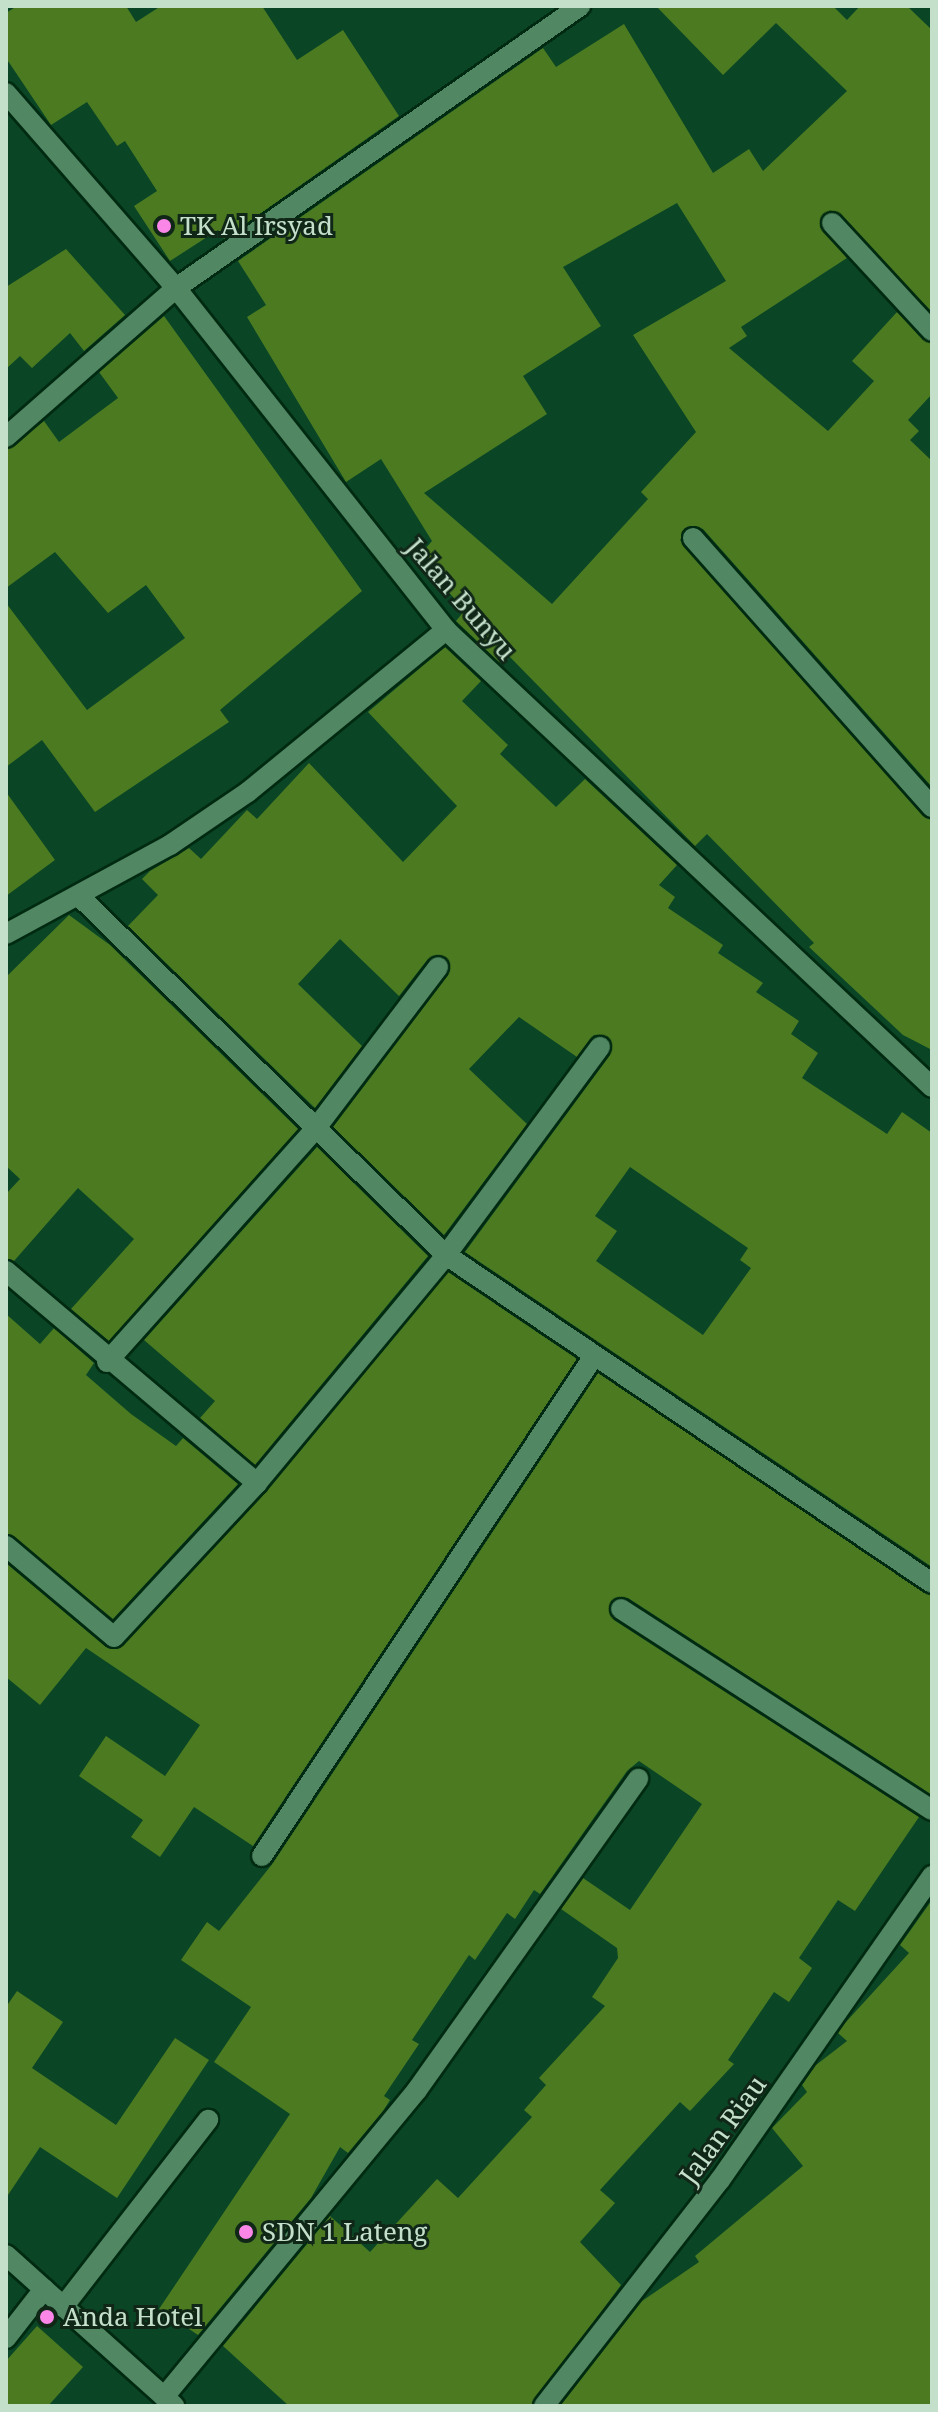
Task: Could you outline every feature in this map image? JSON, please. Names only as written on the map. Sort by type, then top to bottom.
[{"type":"street","points":[[6,437],[176,288],[580,6]]},
{"type":"street","name":"Jalan Bunyu","points":[[6,93],[176,288],[446,630],[932,1087]]},
{"type":"street","points":[[832,223],[932,331]]},
{"type":"street","points":[[693,538],[932,807]]},
{"type":"street","points":[[6,934],[80,897],[289,763],[446,630]]},
{"type":"street","points":[[80,897],[446,1255],[932,1583]]},
{"type":"street","points":[[107,1362],[316,1128],[438,967]]},
{"type":"street","points":[[6,1546],[114,1637],[257,1483],[446,1255],[600,1047]]},
{"type":"street","points":[[6,1271],[107,1362],[257,1483]]},
{"type":"street","points":[[262,1856],[594,1356]]},
{"type":"street","points":[[621,1609],[932,1810]]},
{"type":"street","points":[[6,2255],[169,2402],[417,2090],[638,1779]]},
{"type":"street","name":"Jalan Riau","points":[[544,2406],[720,2180],[932,1876]]},
{"type":"street","points":[[63,2307],[208,2120]]},
{"type":"street","points":[[6,2338],[44,2289]]},
{"type":"building","points":[[17,6],[126,6],[136,22],[161,6],[262,6],[297,60],[343,30],[399,116],[224,239],[218,230],[170,261],[134,206],[157,191],[125,141],[117,146],[87,102],[51,125],[6,58],[6,13]]},
{"type":"building","points":[[656,6],[833,6],[847,20],[860,6],[907,6],[932,30],[932,312],[830,210],[820,227],[847,258],[741,327],[747,336],[729,348],[828,431],[874,381],[852,361],[897,312],[932,344],[932,394],[908,420],[919,431],[910,440],[932,461],[932,787],[703,529],[690,526],[680,540],[932,820],[932,1050],[903,1035],[809,947],[814,943],[707,834],[695,846],[507,654],[499,662],[456,621],[465,610],[417,558],[432,541],[381,459],[346,482],[247,317],[266,305],[238,261],[543,48],[556,67],[624,24],[713,173],[749,149],[763,171],[847,91],[776,23],[723,75]],"holes":[[[677,203],[726,281],[633,335],[696,432],[641,492],[648,499],[552,604],[424,493],[547,414],[523,376],[601,326],[563,267]]]},
{"type":"building","points":[[66,249],[125,315],[84,351],[70,333],[32,368],[20,356],[6,369],[6,287]]},
{"type":"building","points":[[164,316],[362,591],[220,710],[229,722],[95,812],[42,740],[6,767],[6,603],[87,710],[185,638],[146,585],[108,613],[55,552],[6,588],[6,450],[44,421],[59,442],[118,398],[99,372]]},
{"type":"building","points":[[445,647],[481,681],[462,701],[508,745],[500,754],[556,807],[585,779],[677,865],[659,885],[675,897],[668,908],[723,945],[718,953],[763,983],[756,992],[799,1021],[791,1034],[818,1053],[802,1078],[887,1134],[902,1112],[932,1133],[932,1567],[465,1252],[610,1055],[608,1037],[594,1035],[577,1057],[519,1017],[469,1069],[527,1124],[444,1235],[333,1127],[448,975],[446,957],[428,959],[399,996],[340,939],[298,984],[362,1046],[315,1108],[128,926],[158,895],[142,879],[150,871],[189,848],[201,859],[247,810],[257,819],[309,763],[403,862],[457,806],[368,712]],"holes":[[[630,1167],[748,1248],[740,1260],[751,1268],[703,1335],[596,1261],[617,1231],[595,1216]]]},
{"type":"building","points":[[6,792],[55,860],[6,896]]},
{"type":"building","points":[[69,915],[110,945],[298,1129],[109,1341],[71,1309],[134,1239],[78,1188],[14,1261],[6,1258],[6,1194],[20,1179],[6,1166],[6,977]]},
{"type":"building","points":[[317,1147],[428,1256],[255,1465],[200,1418],[215,1401],[144,1340]]},
{"type":"building","points":[[448,1272],[577,1359],[253,1846],[194,1807],[160,1857],[131,1837],[143,1820],[79,1776],[106,1736],[165,1776],[200,1725],[86,1648],[40,1705],[6,1677],[6,1563],[106,1647],[123,1646],[267,1491]]},
{"type":"building","points":[[6,1314],[40,1344],[54,1328],[94,1363],[86,1375],[131,1414],[176,1446],[183,1438],[238,1484],[113,1619],[6,1533]]},
{"type":"building","points":[[598,1373],[932,1596],[932,1795],[628,1598],[611,1601],[614,1620],[919,1817],[855,1911],[838,1900],[799,1958],[812,1968],[789,2002],[774,1992],[728,2060],[734,2064],[690,2111],[680,2102],[600,2190],[615,2203],[580,2242],[621,2285],[531,2406],[289,2406],[223,2346],[330,2216],[370,2252],[437,2179],[458,2198],[532,2117],[524,2110],[546,2085],[539,2078],[605,2006],[592,1997],[618,1958],[617,1948],[561,1909],[583,1878],[630,1910],[702,1804],[639,1761],[627,1771],[540,1894],[534,1890],[515,1919],[507,1913],[475,1960],[469,1955],[412,2040],[419,2044],[384,2096],[390,2100],[383,2111],[348,2153],[340,2147],[311,2198],[198,2335],[159,2309],[290,2114],[214,2062],[251,2007],[181,1960],[207,1922],[219,1931],[273,1863]]},
{"type":"building","points":[[932,1900],[932,2406],[560,2406],[642,2301],[699,2262],[695,2256],[803,2166],[772,2128],[807,2092],[802,2085],[816,2065],[847,2041],[838,2033],[845,2023],[909,1953],[900,1945]]},
{"type":"building","points":[[17,1991],[63,2022],[32,2068],[116,2125],[175,2038],[209,2060],[117,2198],[40,2147],[6,2198],[6,2007]]},
{"type":"building","points":[[37,2326],[83,2367],[48,2406],[6,2406],[6,2361]]},
{"type":"place","name":"TK Al Irsyad","points":[[164,226]]},
{"type":"place","name":"SDN 1 Lateng","points":[[246,2232]]},
{"type":"place","name":"Anda Hotel","points":[[47,2317]]}]
